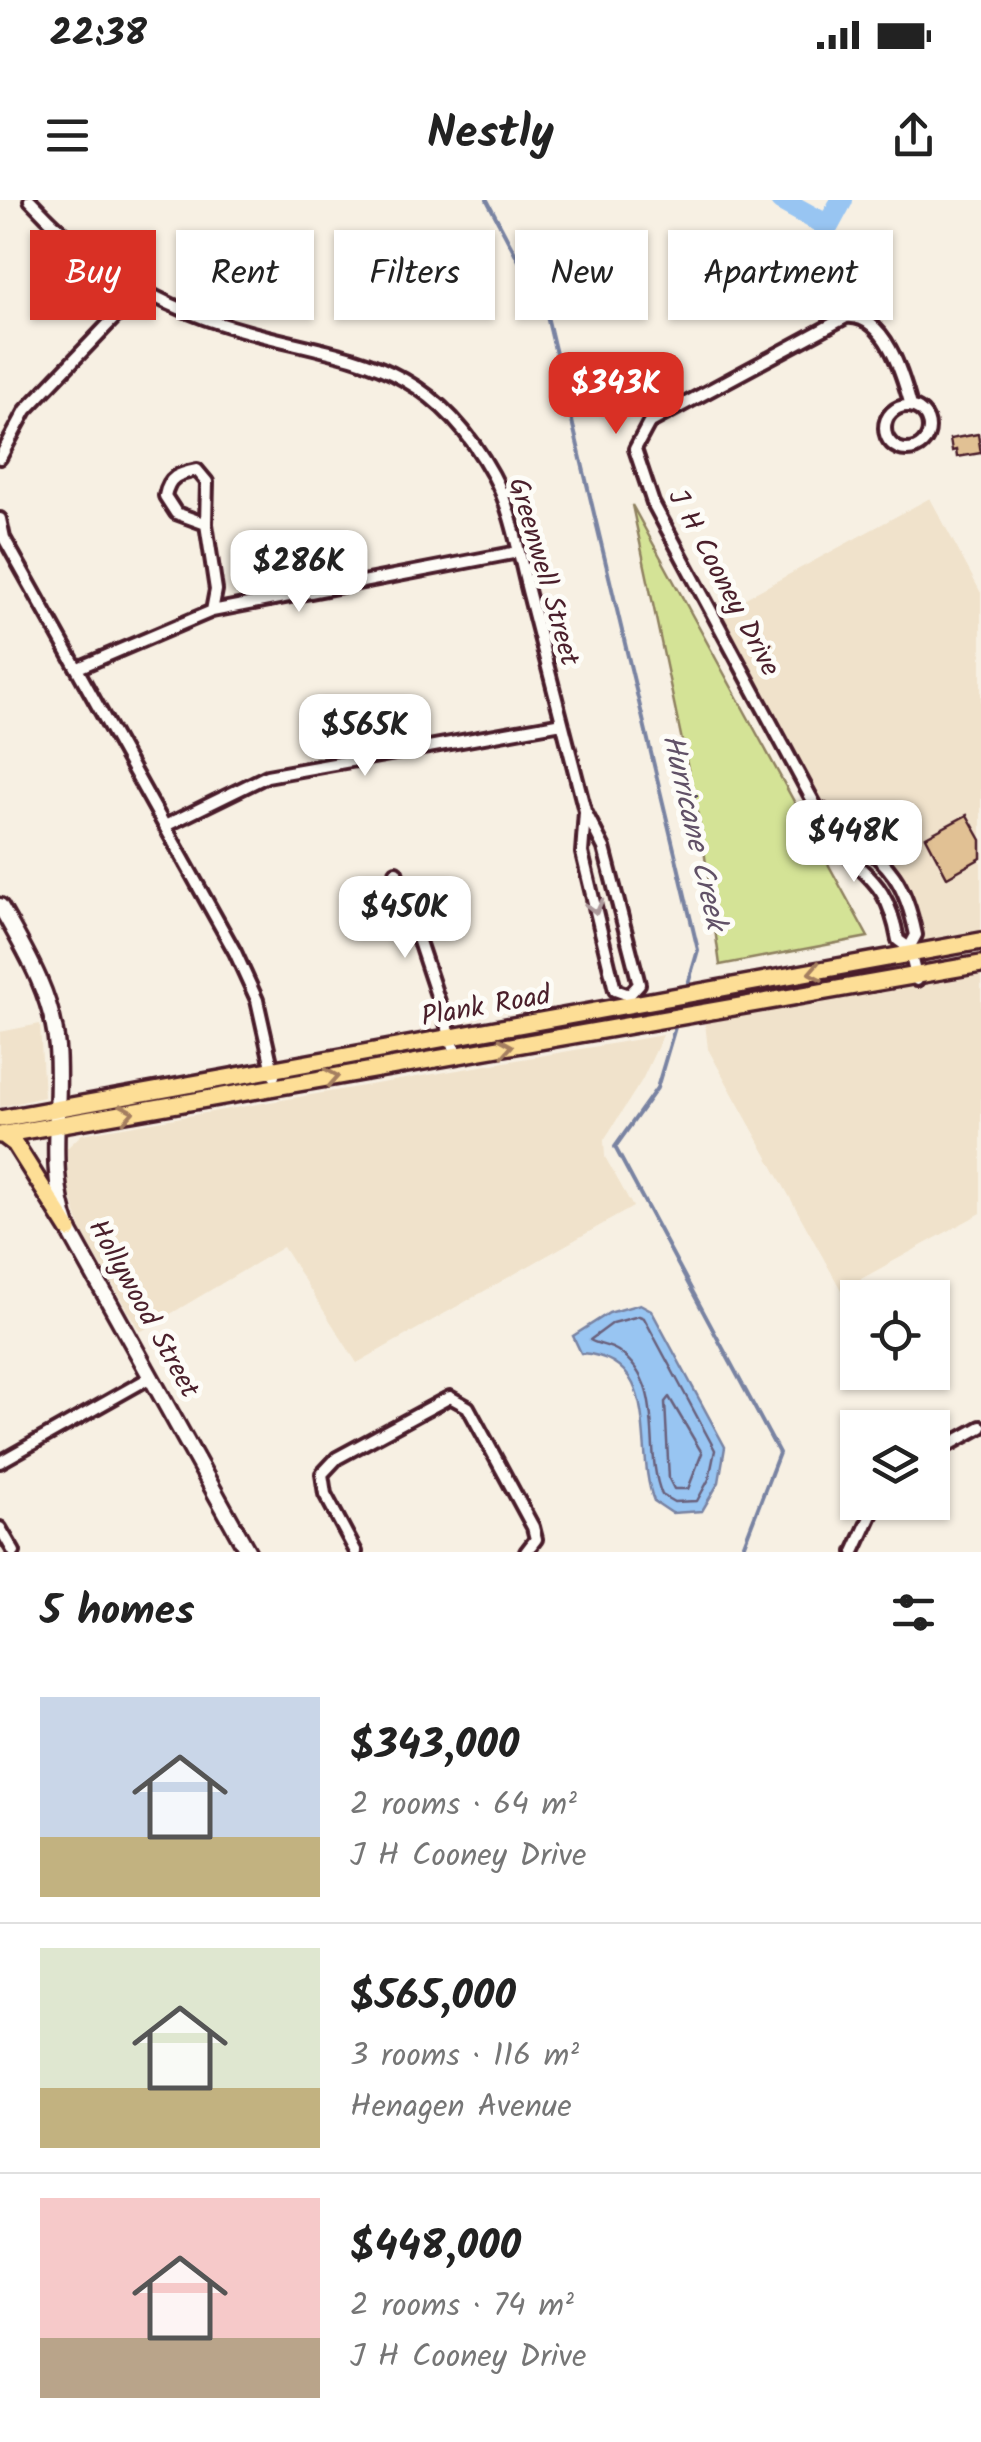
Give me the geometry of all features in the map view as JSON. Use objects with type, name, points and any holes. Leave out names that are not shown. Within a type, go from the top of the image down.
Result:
[{"type":"main road","name":"Plank Road","points":[[274,1079],[630,1001],[663,1000],[910,951],[981,941]]},
{"type":"main road","name":"Plank Road","points":[[1,1130],[274,1079],[456,1056],[916,979],[981,964]]},
{"type":"main road","points":[[1,1130],[15,1144],[69,1230]]},
{"type":"street","name":"Greenwell Street","points":[[30,200],[61,230]]},
{"type":"street","name":"Greenwell Street","points":[[156,295],[242,330],[359,357],[409,383],[448,416],[488,467],[504,501],[585,812],[604,848],[639,984],[630,1001],[635,1025]]},
{"type":"street","name":"J H Cooney Drive","points":[[910,951],[898,940],[882,890],[836,841],[653,503],[635,443],[649,423],[846,317],[862,318],[876,327],[904,381],[911,406],[928,419],[928,434],[914,449],[899,449],[888,440],[885,425],[891,412],[911,406]]},
{"type":"street","points":[[0,458],[26,410],[112,320]]},
{"type":"street","points":[[206,524],[176,513],[165,496],[168,483],[177,474],[197,470],[207,482],[206,524],[216,590],[212,611]]},
{"type":"street","points":[[0,518],[4,538],[165,826],[256,1000],[274,1079]]},
{"type":"street","points":[[78,668],[212,611],[518,552]]},
{"type":"street","points":[[165,826],[267,776],[562,722]]},
{"type":"street","name":"J H Cooney Drive","points":[[815,802],[878,854],[897,877],[910,904],[916,935],[910,951],[916,979]]},
{"type":"street","name":"Greenwell Street","points":[[585,812],[582,853],[615,990],[630,1001]]},
{"type":"street","points":[[396,872],[456,1056]]},
{"type":"street","name":"Hollywood Street","points":[[0,906],[48,1005],[57,1050],[54,1180],[69,1230],[248,1552]]},
{"type":"street","points":[[0,1462],[151,1377]]},
{"type":"street","points":[[356,1552],[324,1494],[322,1474],[337,1458],[389,1428],[441,1400],[458,1398],[534,1526],[536,1539],[526,1552]]},
{"type":"street","points":[[950,1444],[981,1427]]},
{"type":"street","points":[[854,1552],[869,1520]]},
{"type":"street","points":[[0,1528],[14,1552]]},
{"type":"shaded area","points":[[930,498],[981,593],[981,940],[919,950],[906,894],[886,862],[815,802],[714,615]]},
{"type":"shaded area","points":[[981,968],[981,1213],[859,1280],[840,1280],[840,1288],[708,1049],[705,1023]]},
{"type":"shaded area","points":[[40,1024],[44,1097],[0,1107],[0,1032]]},
{"type":"shaded area","points":[[663,1035],[642,1080],[604,1140],[605,1157],[633,1207],[357,1363],[283,1247],[140,1332],[81,1230],[68,1186],[67,1148],[82,1134]]},
{"type":"green space","points":[[632,505],[868,937],[720,965],[702,835]]},
{"type":"water","points":[[640,1304],[651,1310],[725,1447],[719,1482],[702,1511],[672,1513],[654,1501],[635,1388],[624,1371],[607,1359],[581,1353],[573,1336],[609,1313]]},
{"type":"building","points":[[978,434],[981,453],[957,457],[950,439]]},
{"type":"building","points":[[967,815],[981,840],[981,858],[947,877],[926,837]]},
{"type":"waterway","name":"Hurricane Creek","points":[[487,200],[546,312],[698,950],[686,991]]},
{"type":"waterway","points":[[781,200],[828,226],[842,200]]},
{"type":"waterway","name":"Hurricane Creek","points":[[676,1024],[657,1088],[615,1147],[779,1453],[741,1552]]}]
